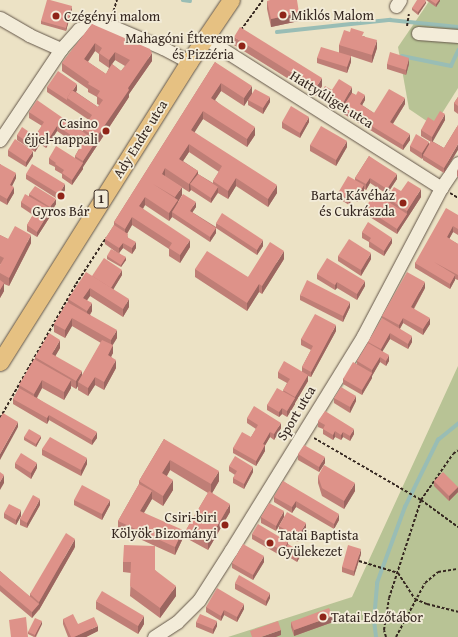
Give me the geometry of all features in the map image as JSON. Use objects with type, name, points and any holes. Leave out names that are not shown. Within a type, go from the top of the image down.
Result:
[{"type":"main road","name":"Ady Endre utca","points":[[0,362],[189,62],[231,0]]},
{"type":"street","points":[[0,18],[29,35],[61,49]]},
{"type":"street","points":[[0,140],[61,49],[79,29],[90,25],[108,26],[163,48],[189,62]]},
{"type":"street","points":[[412,32],[458,36]]},
{"type":"street","name":"Hattyúliget utca","points":[[205,38],[441,188]]},
{"type":"street","name":"Sport utca","points":[[154,637],[177,622],[199,600],[268,491],[303,430],[363,336],[441,188],[458,163]]},
{"type":"path","points":[[108,26],[117,0]]},
{"type":"path","points":[[240,32],[264,0]]},
{"type":"path","points":[[409,14],[412,32]]},
{"type":"path","points":[[0,418],[76,284],[106,238]]},
{"type":"path","points":[[303,430],[420,500],[458,527]]},
{"type":"path","points":[[386,637],[384,630],[389,598],[420,500],[453,454],[458,450]]},
{"type":"path","points":[[359,561],[398,573],[415,599],[427,604],[458,612]]},
{"type":"path","points":[[396,637],[415,599],[425,583],[438,572],[458,569]]},
{"type":"green space","points":[[430,0],[458,0],[458,88],[434,126],[409,109],[398,47]]},
{"type":"green space","points":[[458,366],[458,637],[228,637],[352,597]]},
{"type":"building","name":"Czégényi malom","points":[[47,0],[72,6],[66,28],[41,21]]},
{"type":"building","name":"Miklós Malom","points":[[297,0],[299,13],[271,19],[267,1]]},
{"type":"building","points":[[417,0],[426,1],[418,12],[412,8]]},
{"type":"building","points":[[430,0],[439,0],[436,4]]},
{"type":"building","points":[[92,24],[150,49],[152,53],[96,138],[83,129],[92,115],[67,98],[72,90],[98,107],[103,100],[97,96],[100,91],[88,84],[89,82],[62,63]],"holes":[[[95,43],[102,48],[99,53],[109,60],[115,52],[130,60],[121,71],[112,64],[106,74],[84,59]]]},
{"type":"building","points":[[240,27],[322,78],[316,88],[234,37]]},
{"type":"building","points":[[351,28],[364,32],[362,36],[377,40],[372,55],[339,45],[344,30],[350,32]]},
{"type":"building","points":[[321,47],[351,56],[347,67],[317,58]]},
{"type":"building","points":[[390,52],[409,58],[406,70],[387,64]]},
{"type":"building","points":[[215,62],[252,86],[244,98],[221,83],[211,98],[255,127],[247,139],[203,111],[191,130],[277,185],[268,199],[236,178],[228,191],[213,181],[222,166],[189,144],[179,159],[198,171],[189,184],[165,168],[162,174],[182,187],[175,197],[153,184],[178,200],[169,213],[145,197],[139,206],[190,240],[180,255],[169,248],[172,243],[132,217],[125,229],[114,222]]},
{"type":"building","points":[[58,71],[77,84],[67,100],[47,87]]},
{"type":"building","points":[[339,79],[352,87],[342,105],[328,96]]},
{"type":"building","points":[[325,86],[332,90],[327,101],[319,96]]},
{"type":"building","points":[[255,89],[270,97],[263,108],[248,100]]},
{"type":"building","points":[[389,89],[405,98],[390,122],[410,134],[403,145],[342,108],[352,93],[356,95],[358,91],[365,95],[360,104],[374,113]]},
{"type":"building","points":[[458,97],[458,106],[454,103]]},
{"type":"building","points":[[37,100],[96,141],[83,161],[75,156],[83,143],[57,126],[46,143],[40,139],[35,147],[17,135],[22,127],[35,136],[44,122],[29,112]]},
{"type":"building","points":[[291,106],[309,117],[300,133],[282,122]]},
{"type":"building","points":[[440,111],[445,114],[432,137],[421,130],[428,117],[434,121]]},
{"type":"building","points":[[458,125],[458,144],[444,168],[423,155],[431,141],[444,148]]},
{"type":"building","points":[[321,126],[347,141],[336,160],[310,145]]},
{"type":"building","points":[[416,134],[429,142],[422,153],[410,146]]},
{"type":"building","points":[[15,139],[33,151],[26,162],[8,150]]},
{"type":"building","points":[[56,146],[83,163],[72,180],[62,173],[64,170],[49,158]]},
{"type":"building","points":[[369,156],[397,174],[387,189],[370,178],[366,184],[355,178]]},
{"type":"building","points":[[0,164],[16,173],[10,185],[14,187],[7,199],[0,195]]},
{"type":"building","points":[[32,164],[65,184],[59,194],[26,174]]},
{"type":"building","points":[[198,174],[218,187],[211,198],[190,184]]},
{"type":"building","points":[[348,176],[364,185],[357,197],[352,194],[349,199],[338,193]]},
{"type":"building","points":[[408,181],[421,189],[407,211],[387,198],[394,187],[401,191]]},
{"type":"building","points":[[35,186],[56,199],[50,207],[29,194]]},
{"type":"building","points":[[375,193],[407,214],[397,229],[365,208]]},
{"type":"building","points":[[25,194],[51,209],[37,232],[27,225],[35,211],[21,202]]},
{"type":"building","points":[[183,194],[196,202],[190,211],[216,228],[210,237],[172,212]]},
{"type":"building","points":[[446,208],[458,215],[458,229],[453,226],[447,237],[458,244],[458,275],[434,262],[455,275],[450,284],[415,263]]},
{"type":"building","points":[[222,213],[263,240],[257,250],[216,223]]},
{"type":"building","points":[[368,222],[392,238],[384,251],[369,241],[371,238],[362,232]]},
{"type":"building","points":[[114,225],[128,234],[127,237],[136,242],[132,248],[123,243],[119,248],[105,239]]},
{"type":"building","points":[[15,226],[31,235],[9,278],[0,273],[0,265],[4,258],[0,256],[0,235],[8,239]]},
{"type":"building","points":[[349,239],[371,253],[361,270],[338,256]]},
{"type":"building","points":[[270,242],[284,251],[262,286],[259,284],[247,303],[195,269],[207,251],[248,277]]},
{"type":"building","points":[[111,249],[126,257],[121,265],[107,256]]},
{"type":"building","points":[[104,258],[122,270],[111,288],[92,276]]},
{"type":"building","points":[[327,258],[365,281],[357,294],[337,282],[335,285],[317,274]]},
{"type":"building","points":[[86,272],[129,299],[123,309],[90,288],[83,298],[92,303],[87,311],[68,299]]},
{"type":"building","points":[[407,272],[425,282],[411,307],[430,318],[423,329],[403,318],[399,325],[382,316]]},
{"type":"building","points":[[0,280],[4,283],[0,290]]},
{"type":"building","points":[[307,280],[350,302],[343,316],[300,295]]},
{"type":"building","points":[[67,302],[117,330],[111,340],[72,318],[65,330],[54,324]]},
{"type":"building","points":[[315,314],[336,325],[311,372],[302,367],[313,346],[301,339]]},
{"type":"building","points":[[382,318],[412,336],[408,344],[390,333],[381,349],[368,342]]},
{"type":"building","points":[[49,333],[60,340],[52,354],[82,371],[76,381],[35,357]]},
{"type":"building","points":[[102,340],[113,345],[108,355],[116,360],[104,382],[95,377],[88,388],[78,382]]},
{"type":"building","points":[[368,343],[389,355],[386,361],[380,357],[372,370],[357,361]]},
{"type":"building","points":[[34,359],[71,380],[64,392],[42,380],[34,394],[19,385]]},
{"type":"building","points":[[284,361],[308,375],[295,397],[283,390],[290,379],[278,372]]},
{"type":"building","points":[[353,362],[372,373],[362,390],[343,379]]},
{"type":"building","points":[[341,387],[356,396],[350,407],[334,398]]},
{"type":"building","points":[[19,388],[97,432],[92,440],[49,415],[47,418],[13,399]]},
{"type":"building","points":[[277,388],[295,398],[287,411],[282,408],[279,412],[267,405]]},
{"type":"building","points":[[254,406],[281,423],[274,434],[270,432],[256,461],[233,448],[242,432],[251,437],[258,425],[247,418]]},
{"type":"building","points":[[325,411],[354,429],[350,436],[343,432],[341,435],[335,431],[333,435],[323,429],[325,425],[318,421]]},
{"type":"building","points":[[3,413],[18,422],[0,454],[0,418]]},
{"type":"building","points":[[29,429],[41,436],[36,444],[24,437]]},
{"type":"building","points":[[50,437],[87,458],[81,470],[42,449]]},
{"type":"building","points":[[164,439],[219,471],[211,484],[170,460],[162,473],[173,480],[163,496],[139,481]]},
{"type":"building","points":[[304,445],[325,457],[319,467],[298,454]]},
{"type":"building","points":[[21,453],[37,463],[31,473],[15,463]]},
{"type":"building","points":[[235,456],[253,467],[244,484],[233,478],[237,471],[229,466]]},
{"type":"building","points":[[324,465],[355,483],[344,501],[322,488],[318,476]]},
{"type":"building","points":[[0,472],[4,475],[0,482]]},
{"type":"building","points":[[443,472],[458,487],[449,496],[434,481]]},
{"type":"building","points":[[283,481],[339,514],[334,524],[296,501],[292,507],[274,497]]},
{"type":"building","points":[[139,484],[152,491],[140,511],[183,530],[175,547],[118,521]]},
{"type":"building","points":[[82,485],[110,500],[102,514],[74,500]]},
{"type":"building","points":[[209,491],[230,504],[208,542],[186,530]]},
{"type":"building","points":[[33,495],[40,499],[27,523],[20,519]]},
{"type":"building","points":[[269,503],[284,511],[276,526],[261,517]]},
{"type":"building","points":[[9,504],[21,510],[16,520],[4,513]]},
{"type":"building","points":[[287,512],[306,523],[298,537],[279,526]]},
{"type":"building","points":[[258,524],[288,542],[283,551],[252,534]]},
{"type":"building","points":[[66,533],[75,539],[39,602],[30,594]]},
{"type":"building","points":[[243,544],[264,556],[253,575],[232,563]]},
{"type":"building","points":[[288,544],[301,552],[297,559],[284,552]]},
{"type":"building","points":[[124,545],[155,546],[155,570],[176,586],[160,608],[130,586],[131,562],[123,562]]},
{"type":"building","points":[[348,545],[361,549],[354,571],[342,567]]},
{"type":"building","points":[[0,571],[39,604],[32,612],[0,585]]},
{"type":"building","points":[[239,575],[270,593],[266,601],[235,583]]},
{"type":"building","points":[[217,588],[244,604],[237,617],[224,610],[221,616],[206,607]]},
{"type":"building","points":[[102,591],[144,616],[138,626],[96,601]]},
{"type":"building","points":[[329,608],[333,616],[294,630],[291,622]]},
{"type":"building","points":[[73,614],[78,624],[94,617],[98,626],[71,637],[63,619]]},
{"type":"building","points":[[200,614],[217,621],[213,629],[196,622]]},
{"type":"building","points":[[26,617],[28,637],[11,637],[9,620]]},
{"type":"building","points":[[35,618],[42,621],[35,635],[28,632]]},
{"type":"building","points":[[278,621],[281,630],[261,637],[252,637],[250,631]]},
{"type":"waterway","points":[[183,0],[190,1]]},
{"type":"waterway","points":[[277,32],[390,20],[458,27]]},
{"type":"waterway","points":[[402,56],[451,66],[458,51]]},
{"type":"waterway","points":[[376,637],[374,620],[377,583],[405,507],[438,440],[458,424]]},
{"type":"place","name":"Miklós Malom","points":[[283,15]]},
{"type":"place","name":"Czégényi malom","points":[[56,16]]},
{"type":"place","name":"Mahagóni Étterem és Pizzéria","points":[[242,46]]},
{"type":"place","name":"Casino éjjel-nappali","points":[[106,131]]},
{"type":"place","name":"Gyros Bár","points":[[61,196]]},
{"type":"place","name":"Barta Kávéház és Cukrászda","points":[[403,203]]},
{"type":"place","name":"Csiri-biri Kölyök Bizományi","points":[[225,525]]},
{"type":"place","name":"Tatai Baptista Gyülekezet","points":[[270,543]]},
{"type":"place","name":"Tatai Edzőtábor","points":[[323,617]]}]
